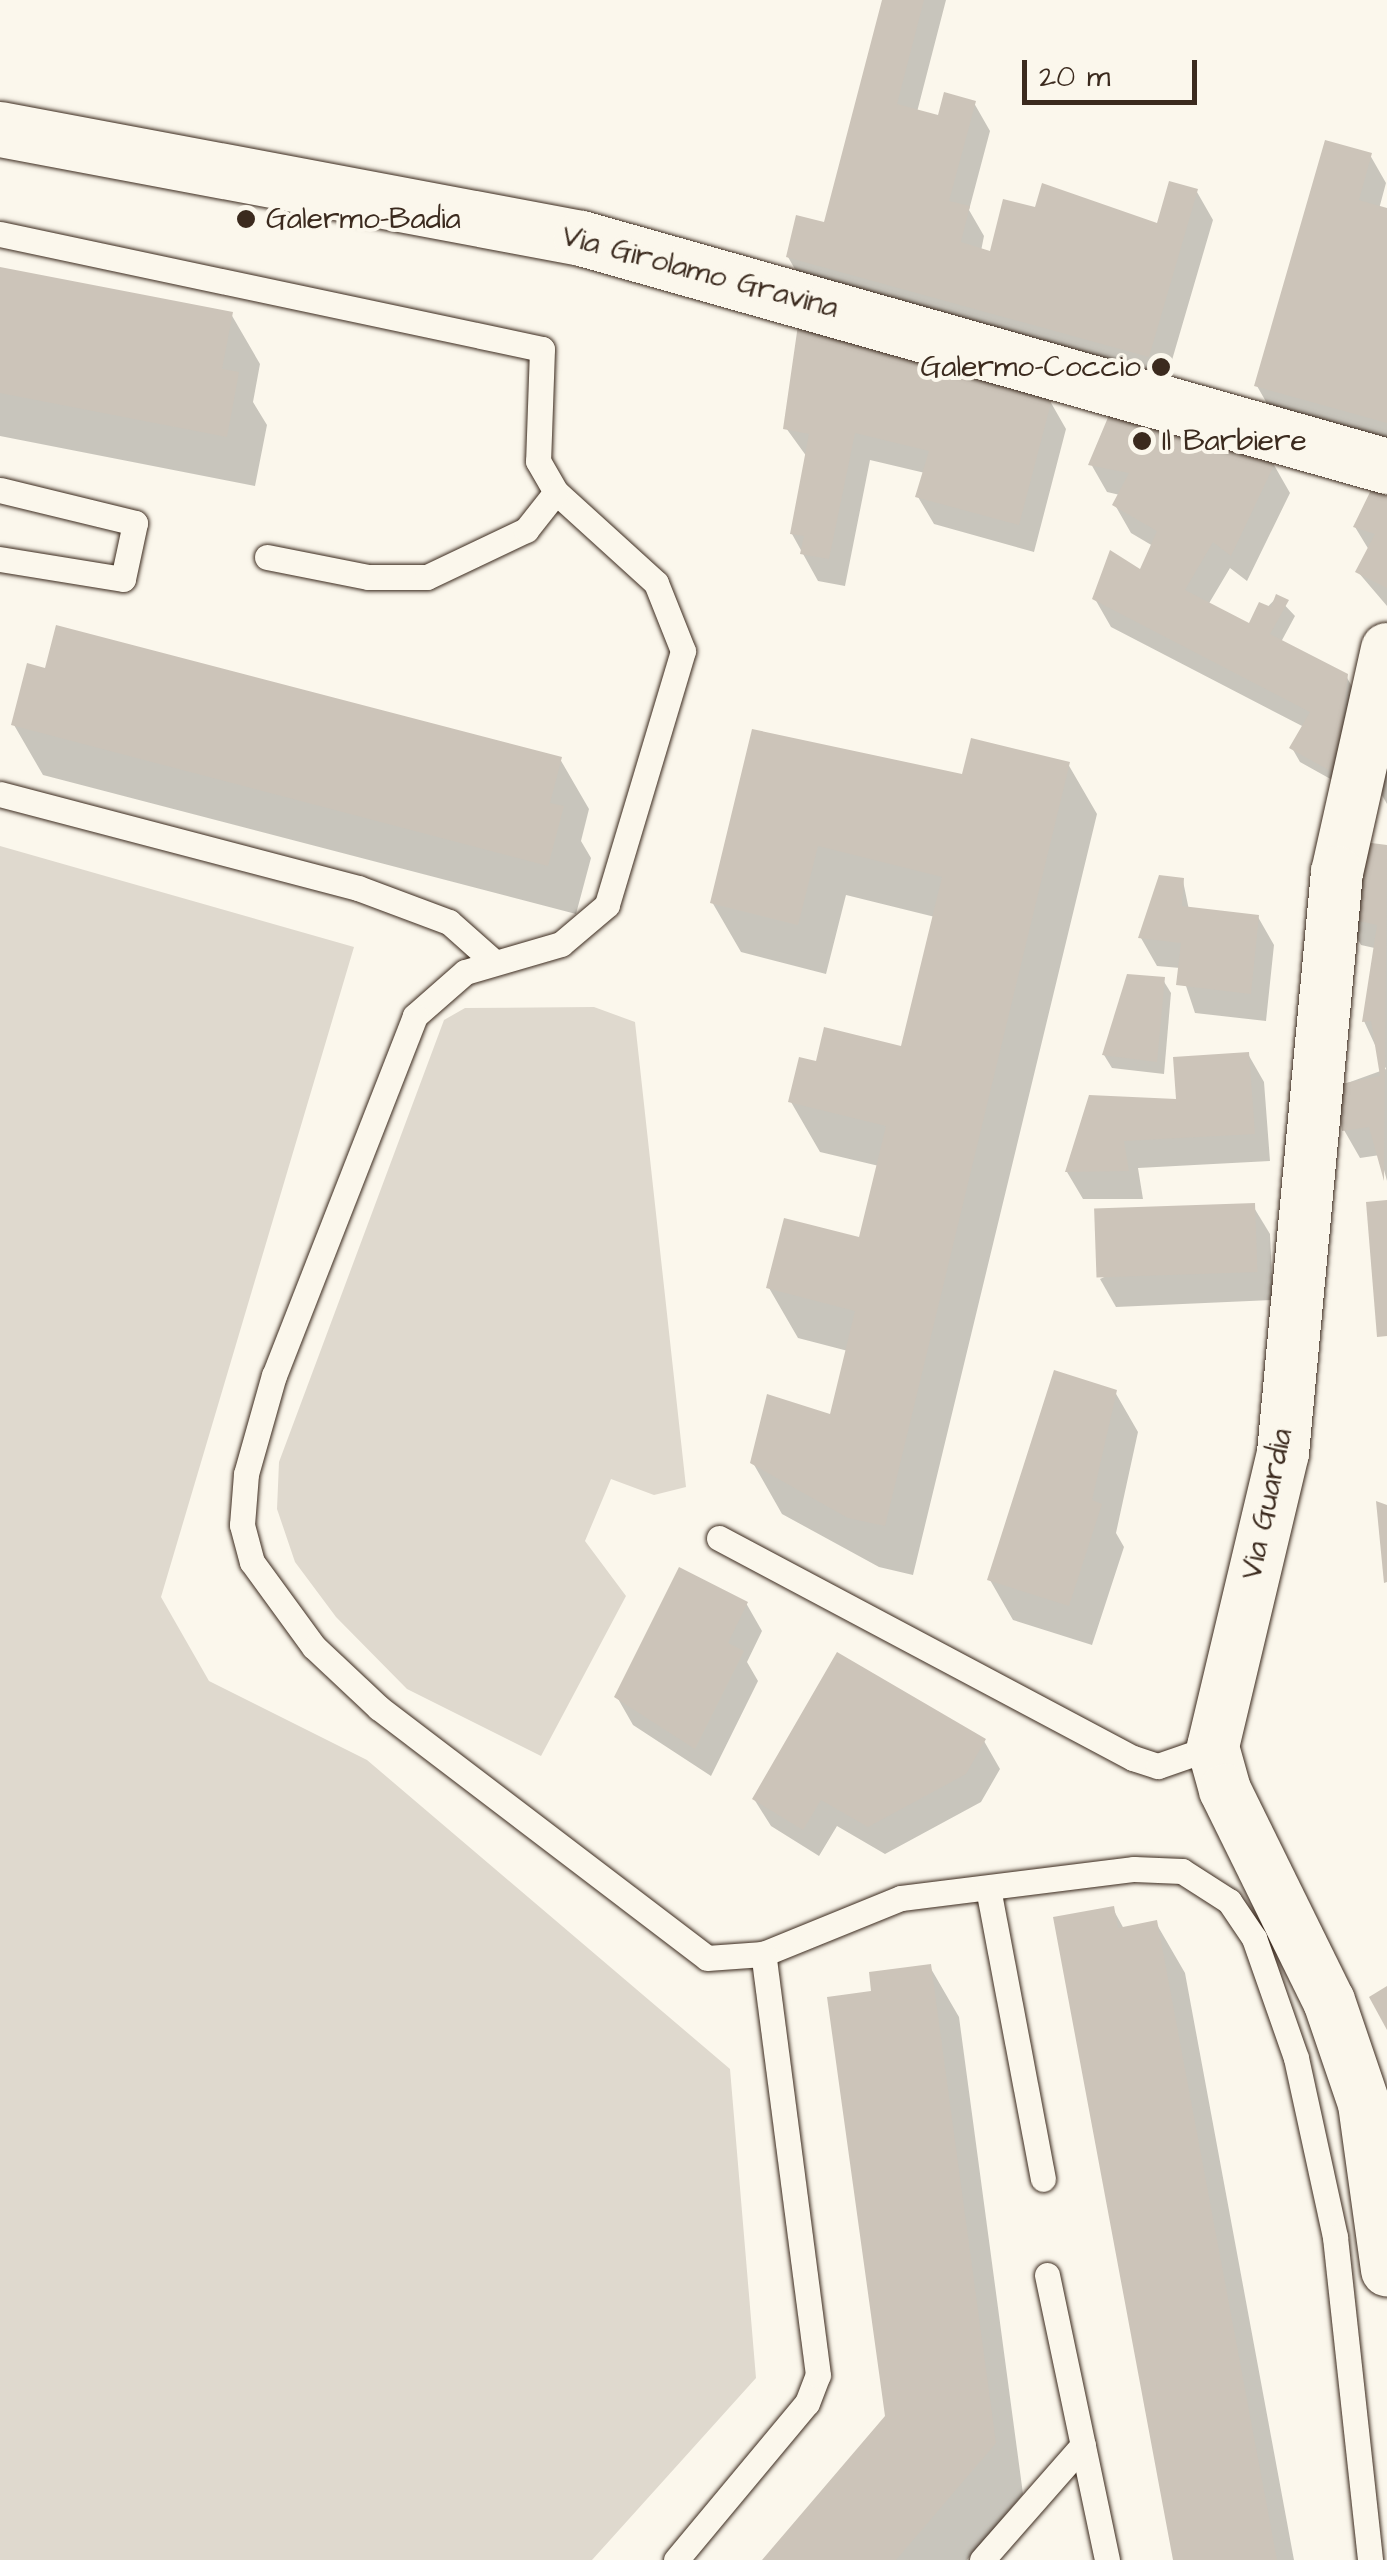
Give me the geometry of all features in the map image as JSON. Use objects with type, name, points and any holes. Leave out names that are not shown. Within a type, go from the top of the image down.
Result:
[{"type":"main road","name":"Via Girolamo Gravina","points":[[0,129],[582,238],[1387,466]]},
{"type":"street","name":"Via Guardia","points":[[1387,648],[1336,872],[1283,1454],[1213,1746],[1225,1790],[1329,2001],[1364,2104],[1387,2270]]},
{"type":"lane","points":[[0,234],[542,350],[538,462],[556,492],[656,583],[676,618],[678,688],[607,906],[561,944],[494,962],[440,989],[408,1034],[274,1375],[246,1474],[242,1525],[252,1562],[314,1647],[379,1708],[706,1958],[763,1954],[901,1898],[1182,1870],[1243,1918],[1296,2058],[1335,2237],[1370,2560]]},
{"type":"lane","points":[[0,490],[135,523],[124,579],[0,559]]},
{"type":"lane","points":[[266,557],[368,578],[427,576],[526,530],[556,492]]},
{"type":"lane","points":[[0,794],[358,888],[449,922],[494,962]]},
{"type":"lane","points":[[719,1538],[1133,1758],[1158,1766],[1213,1746]]},
{"type":"lane","points":[[988,1888],[1043,2179]]},
{"type":"lane","points":[[676,2560],[807,2403],[818,2375],[763,1954]]},
{"type":"lane","points":[[1047,2275],[1107,2560]]},
{"type":"lane","points":[[982,2560],[1083,2445]]},
{"type":"shaded area","points":[[0,846],[354,947],[161,1597],[209,1681],[367,1760],[730,2069],[756,2378],[592,2560],[0,2560]]},
{"type":"shaded area","points":[[594,1007],[635,1022],[686,1487],[654,1495],[611,1479],[585,1541],[626,1596],[541,1756],[407,1689],[336,1617],[295,1562],[277,1509],[279,1462],[444,1020],[465,1008]]},
{"type":"building","points":[[882,0],[924,0],[897,104],[938,115],[944,92],[976,101],[949,201],[970,206],[961,242],[990,251],[1003,199],[1035,207],[1042,183],[1157,223],[1169,181],[1198,189],[1149,357],[786,257],[796,215],[824,222]]},
{"type":"building","points":[[1325,140],[1372,153],[1359,200],[1387,208],[1387,423],[1254,386]]},
{"type":"building","points":[[0,267],[233,312],[222,369],[239,372],[227,437],[0,393]]},
{"type":"building","points":[[798,325],[1052,399],[1019,525],[915,497],[929,451],[855,433],[829,559],[800,554],[804,536],[790,534],[809,434],[783,429]]},
{"type":"building","points":[[1109,415],[1275,463],[1231,556],[1213,542],[1185,590],[1249,623],[1259,602],[1271,607],[1276,594],[1289,600],[1270,634],[1348,674],[1336,774],[1289,748],[1310,712],[1092,599],[1110,550],[1140,569],[1157,531],[1112,505],[1129,473],[1088,465]]},
{"type":"building","points":[[1371,490],[1387,495],[1387,588],[1355,572],[1375,534],[1353,527]]},
{"type":"building","points":[[56,625],[562,757],[550,803],[564,806],[548,866],[11,725],[27,663],[45,668]]},
{"type":"building","points":[[752,729],[962,774],[971,738],[1070,762],[885,1526],[848,1518],[750,1463],[767,1394],[830,1414],[855,1311],[766,1288],[784,1218],[859,1237],[886,1126],[788,1102],[799,1057],[816,1061],[824,1027],[901,1046],[942,877],[818,846],[798,925],[710,903]]},
{"type":"building","points":[[1356,841],[1387,845],[1384,1181],[1369,1127],[1342,1131],[1336,1085],[1380,1076],[1371,1021],[1362,1022],[1377,925],[1342,917]]},
{"type":"building","points":[[1159,875],[1184,878],[1182,906],[1259,915],[1251,994],[1176,985],[1181,943],[1138,938]]},
{"type":"building","points":[[1127,974],[1165,977],[1157,1062],[1102,1055]]},
{"type":"building","points":[[1249,1052],[1255,1134],[1124,1141],[1129,1171],[1065,1172],[1089,1095],[1176,1099],[1173,1057]]},
{"type":"building","points":[[1387,1200],[1387,1336],[1377,1337],[1366,1202]]},
{"type":"building","points":[[1255,1203],[1257,1272],[1097,1278],[1094,1209]]},
{"type":"building","points":[[1054,1370],[1117,1390],[1092,1500],[1102,1504],[1069,1606],[987,1580]]},
{"type":"building","points":[[1376,1501],[1387,1505],[1384,1583]]},
{"type":"building","points":[[679,1567],[748,1602],[728,1643],[744,1651],[695,1749],[614,1697]]},
{"type":"building","points":[[837,1652],[986,1739],[966,1774],[868,1827],[821,1800],[803,1830],[752,1799]]},
{"type":"building","points":[[1114,1906],[1118,1928],[1157,1920],[1277,2560],[1173,2560],[1053,1917]]},
{"type":"building","points":[[931,1964],[996,2443],[896,2560],[762,2560],[885,2416],[827,1997],[871,1991],[869,1972]]},
{"type":"building","points":[[1387,1986],[1387,2030],[1369,1997]]},
{"type":"place","name":"Galermo-Badia","points":[[246,219]]},
{"type":"place","name":"Galermo-Coccio","points":[[1161,367]]},
{"type":"place","name":"Il Barbiere","points":[[1142,441]]}]
